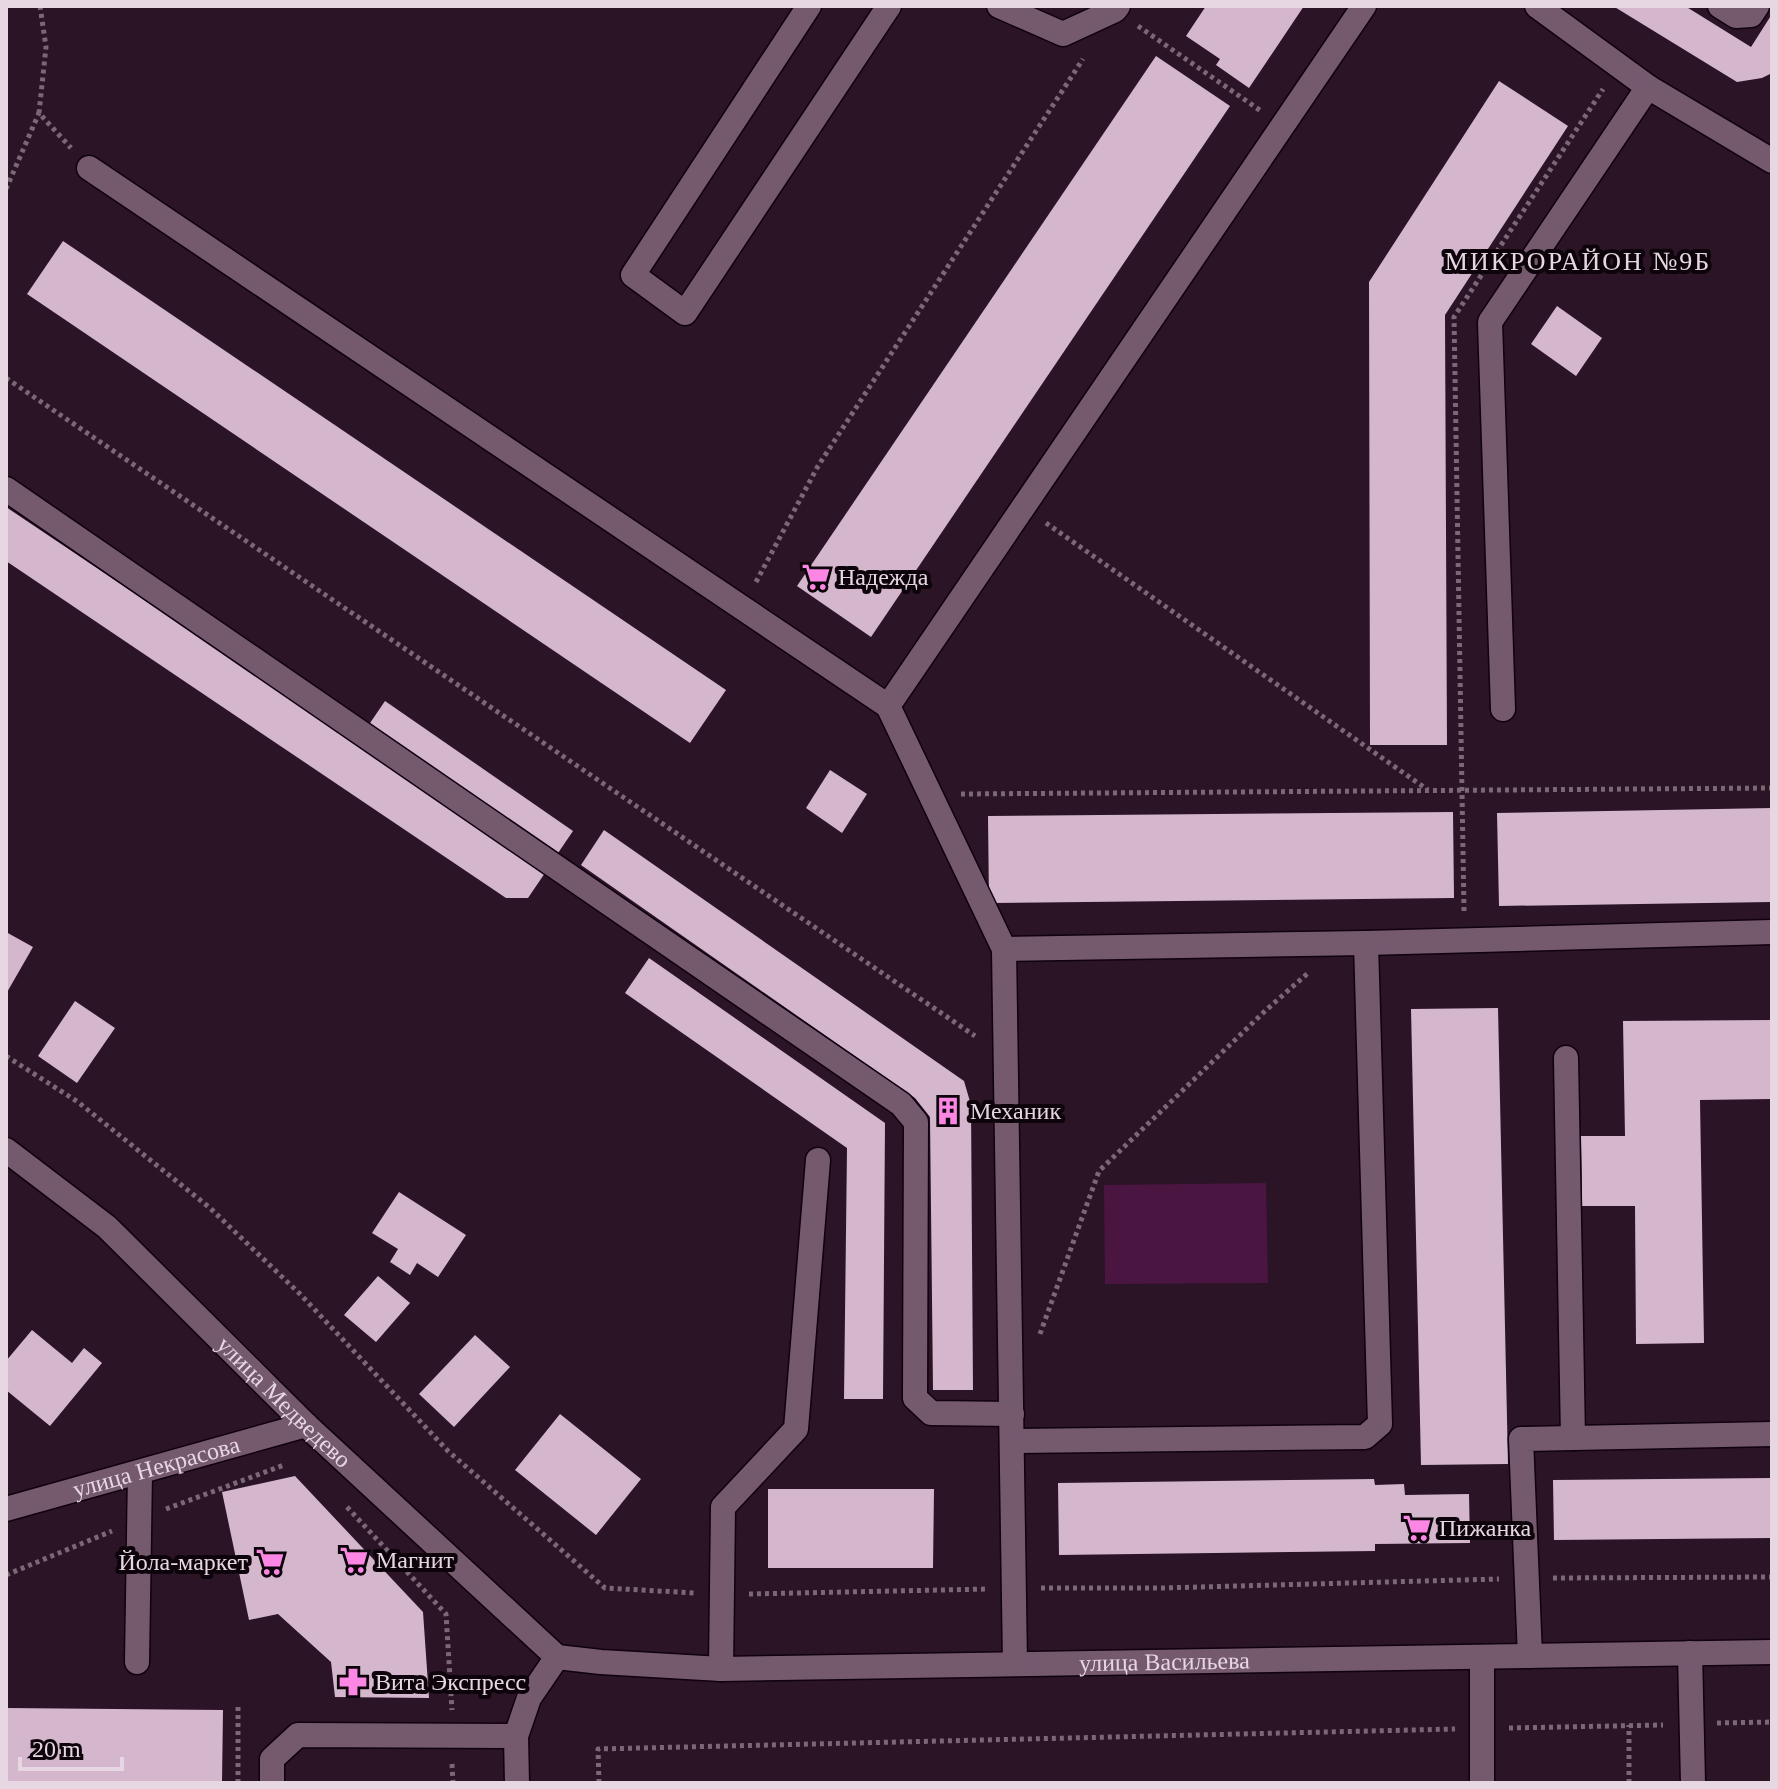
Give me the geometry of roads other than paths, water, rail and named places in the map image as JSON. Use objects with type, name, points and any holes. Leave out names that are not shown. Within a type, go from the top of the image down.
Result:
[{"type":"street","points":[[809,6],[633,275],[685,313],[889,6]]},
{"type":"street","points":[[999,6],[1063,34],[1116,8]]},
{"type":"street","points":[[888,706],[1364,6]]},
{"type":"street","points":[[1537,6],[1648,87],[1772,161]]},
{"type":"street","points":[[1720,6],[1736,16],[1751,15],[1757,6]]},
{"type":"street","points":[[1503,709],[1490,322],[1648,87]]},
{"type":"street","points":[[89,168],[888,706],[1004,949],[1015,1664]]},
{"type":"street","points":[[6,489],[901,1104],[916,1122],[915,1398],[931,1413],[1012,1414]]},
{"type":"street","points":[[1004,949],[1772,932]]},
{"type":"street","points":[[1012,1441],[1365,1437],[1380,1424],[1354,943]]},
{"type":"street","points":[[1566,1058],[1573,1438]]},
{"type":"street","name":"улица Медведево","points":[[6,1150],[107,1227],[306,1425],[557,1657]]},
{"type":"street","points":[[721,1669],[723,1507],[796,1429],[818,1160]]},
{"type":"street","name":"улица Некрасова","points":[[6,1509],[306,1425]]},
{"type":"street","points":[[1530,1656],[1521,1439],[1772,1434]]},
{"type":"street","points":[[137,1662],[140,1472]]},
{"type":"street","name":"улица Васильева","points":[[557,1657],[721,1669],[1772,1652]]},
{"type":"street","points":[[1690,1653],[1693,1783]]},
{"type":"street","points":[[517,1783],[516,1736],[529,1698],[557,1657]]},
{"type":"street","points":[[1482,1657],[1482,1783]]},
{"type":"street","points":[[272,1783],[272,1759],[298,1735],[516,1736]]},
{"type":"place","name":"Надежда","points":[[816,577]]},
{"type":"place","name":"Механик","points":[[948,1111]]},
{"type":"place","name":"Пижанка","points":[[1417,1528]]},
{"type":"place","name":"Магнит","points":[[354,1560]]},
{"type":"place","name":"Йола-маркет","points":[[270,1562]]},
{"type":"place","name":"Вита Экспресс","points":[[353,1682]]},
{"type":"district","name":"МИКРОРАЙОН №9Б","points":[[1578,261]]}]
